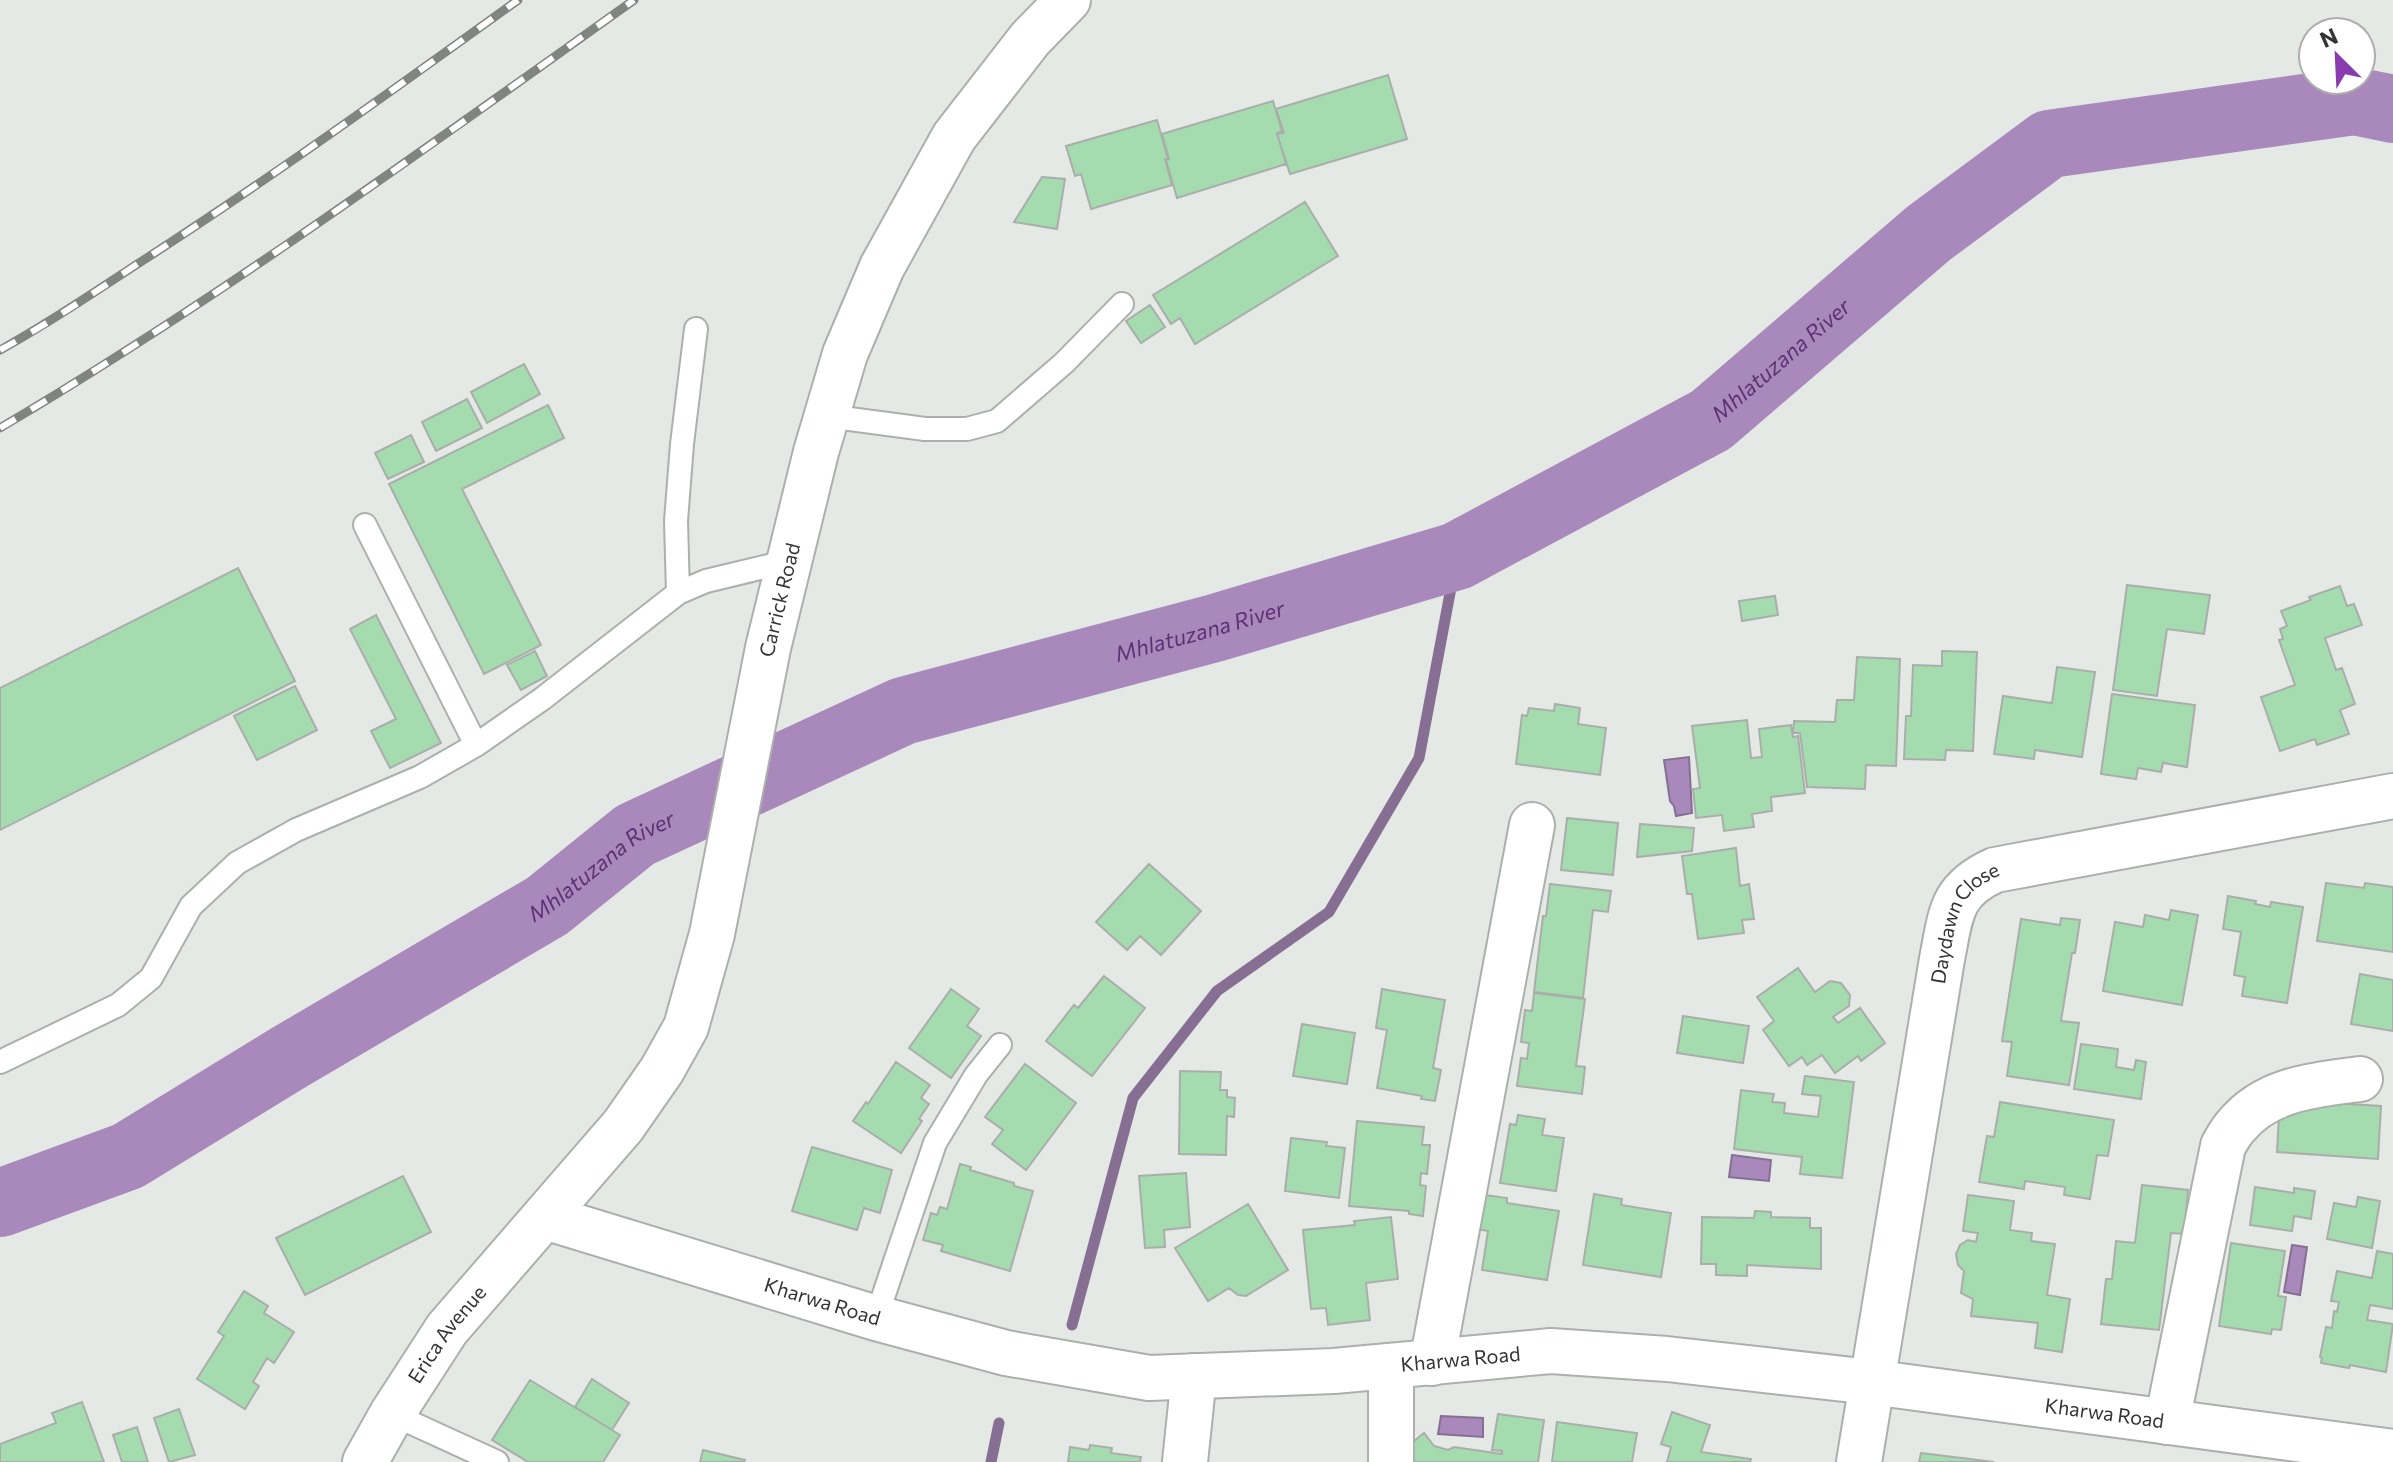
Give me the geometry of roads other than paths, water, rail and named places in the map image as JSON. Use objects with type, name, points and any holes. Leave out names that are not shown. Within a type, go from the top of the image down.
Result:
[{"type":"street","name":"Carrick Road","points":[[545,1217],[623,1126],[662,1070],[686,1027],[712,934],[768,648],[789,561],[845,354],[882,267],[954,137],[1030,39],[1068,0]]},
{"type":"street","name":"Daydawn Close","points":[[1859,1462],[1949,920],[1961,893],[1974,879],[1995,870],[2393,796]]},
{"type":"street","points":[[1391,1462],[1532,825]]},
{"type":"street","points":[[2167,1422],[2223,1146],[2237,1124],[2263,1102],[2306,1087],[2360,1079]]},
{"type":"street","name":"Kharwa Road","points":[[545,1217],[876,1318],[1006,1353],[1149,1378],[1334,1371],[1551,1351],[1667,1359],[1871,1382],[2393,1452]]},
{"type":"street","name":"Erica Avenue","points":[[365,1462],[447,1329],[545,1217]]},
{"type":"street","points":[[1185,1462],[1194,1376]]},
{"type":"lane","points":[[827,416],[925,429],[967,429],[997,421],[1064,363],[1122,304]]},
{"type":"lane","points":[[678,593],[676,521],[696,329]]},
{"type":"lane","points":[[365,525],[476,745]]},
{"type":"lane","points":[[0,1062],[118,1005],[151,978],[191,906],[237,863],[296,830],[420,777],[476,745],[542,699],[678,593],[706,581],[789,561]]},
{"type":"lane","points":[[876,1318],[935,1143],[976,1075],[1000,1045]]},
{"type":"lane","points":[[392,1414],[497,1462]]},
{"type":"waterway","name":"Mhlatuzana River","points":[[0,1203],[128,1156],[547,906],[635,835],[903,711],[1215,628],[1457,556],[1711,420],[1929,233],[2049,144],[2354,101],[2393,109]]},
{"type":"waterway","points":[[1072,1325],[1133,1098],[1217,991],[1329,912],[1419,758],[1457,556]]},
{"type":"waterway","points":[[991,1462],[999,1423]]},
{"type":"railway","points":[[0,350],[36,330],[235,200],[518,0]]},
{"type":"railway","points":[[0,428],[242,274],[634,0]]}]
